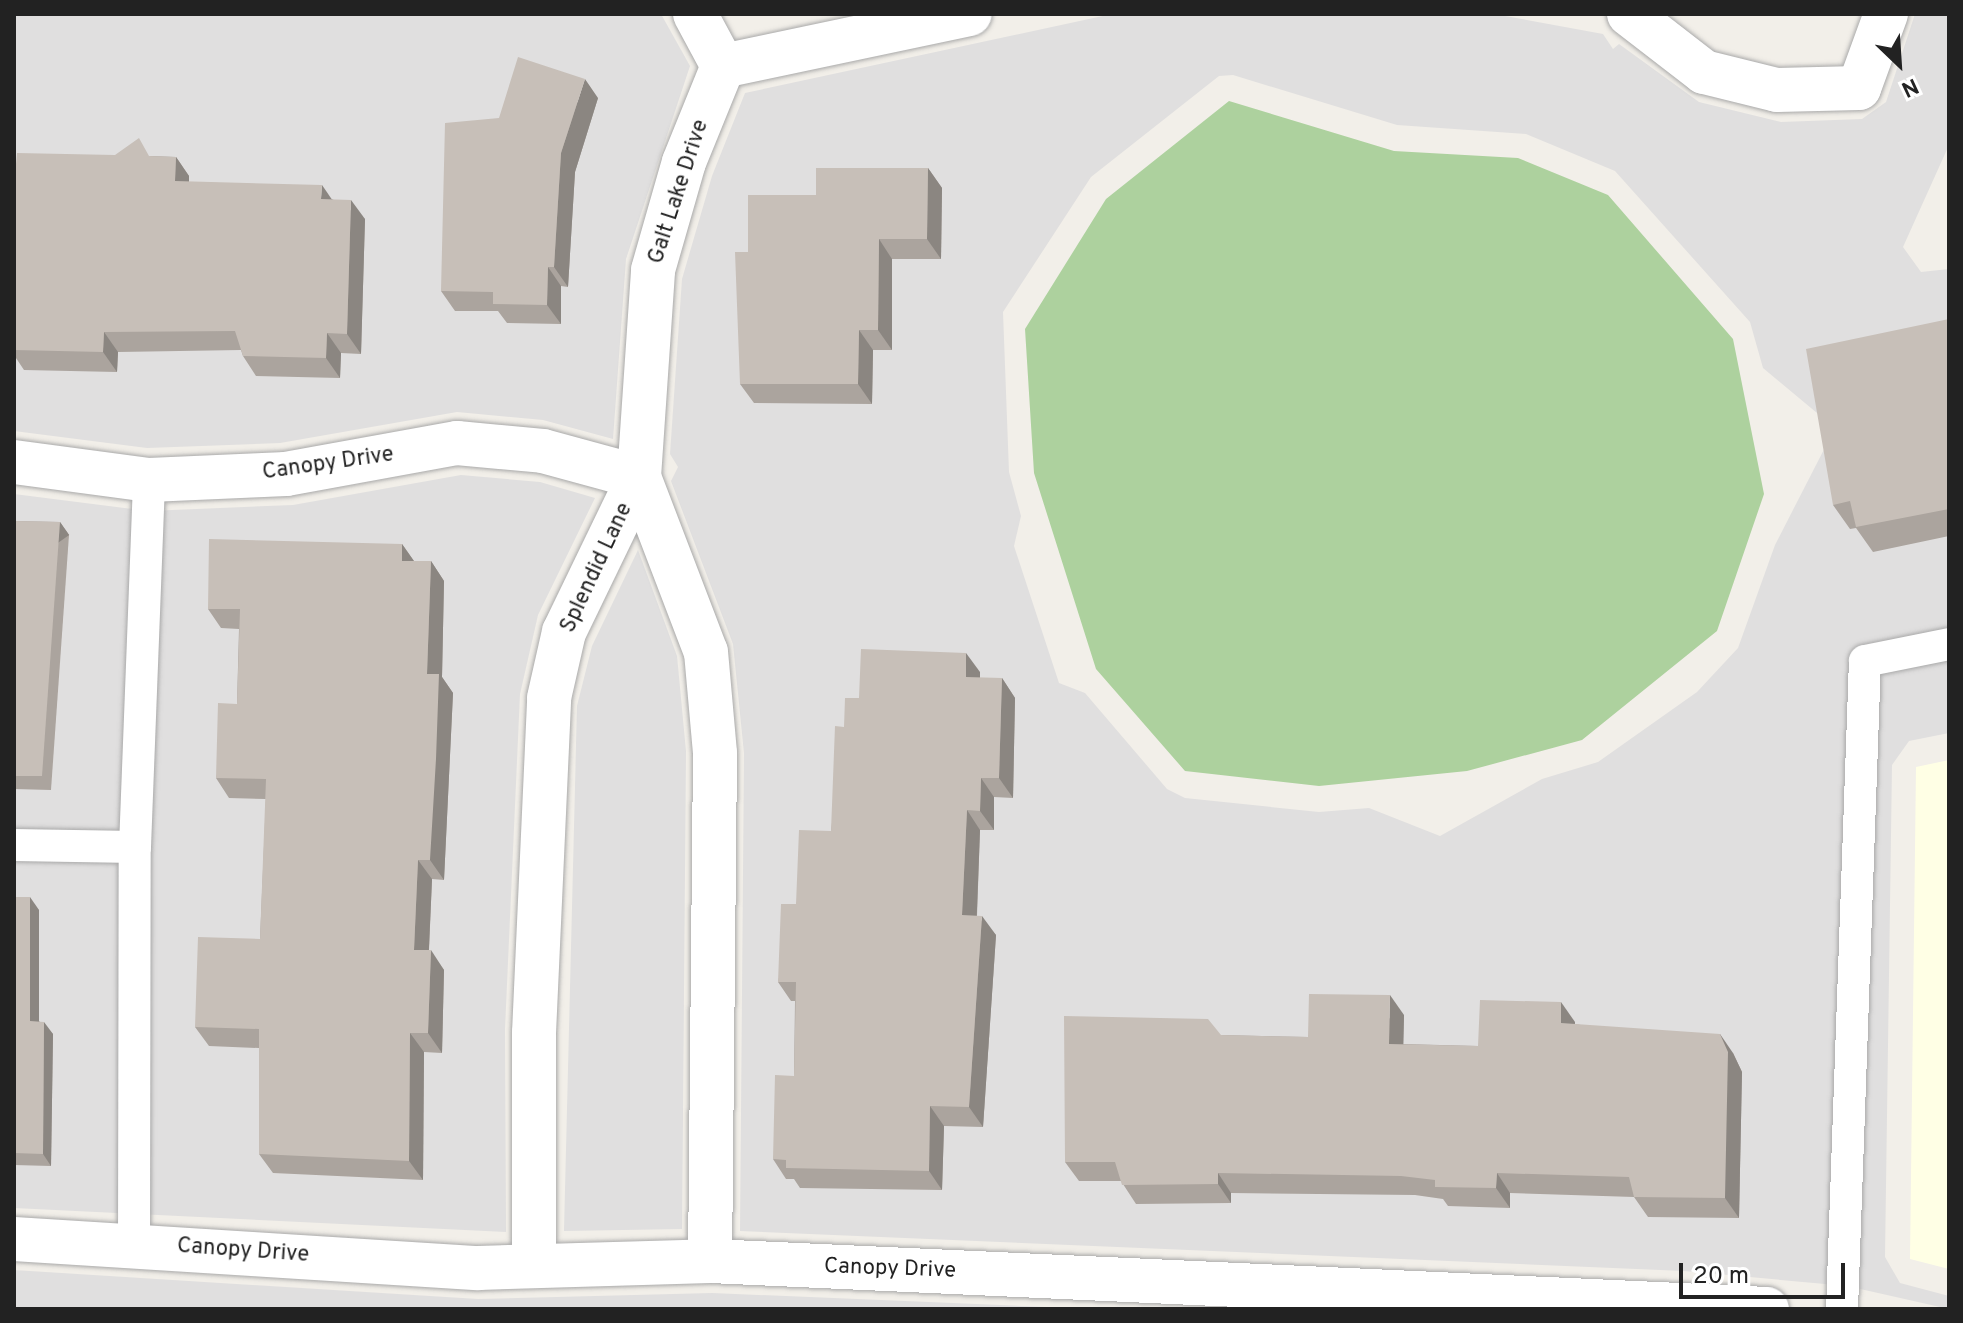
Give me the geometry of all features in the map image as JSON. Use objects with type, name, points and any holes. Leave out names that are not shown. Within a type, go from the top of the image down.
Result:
[{"type":"street","points":[[695,14],[723,66],[970,14]]},
{"type":"street","points":[[1629,14],[1704,72],[1777,90],[1859,88],[1886,14]]},
{"type":"street","name":"Galt Lake Drive","points":[[639,477],[653,270],[684,162],[723,66]]},
{"type":"street","name":"Canopy Drive","points":[[14,462],[149,480],[286,474],[457,443],[543,451],[639,477]]},
{"type":"street","name":"Splendid Lane","points":[[639,477],[706,652],[715,753],[710,1261]]},
{"type":"street","name":"Splendid Lane","points":[[534,1263],[534,1033],[549,698],[564,632],[639,477]]},
{"type":"street","name":"Canopy Drive","points":[[14,1239],[134,1243],[478,1268],[534,1263],[710,1261],[1767,1309]]},
{"type":"lane","points":[[134,1243],[135,847],[149,480]]},
{"type":"lane","points":[[1842,1309],[1865,661],[1949,644]]},
{"type":"lane","points":[[14,845],[135,847]]},
{"type":"shaded area","points":[[14,14],[661,14],[690,66],[626,259],[613,439],[543,420],[457,412],[280,443],[147,448],[14,431]]},
{"type":"shaded area","points":[[1112,14],[1494,14],[1603,34],[1613,49],[1619,44],[1699,102],[1781,122],[1862,119],[1886,102],[1915,14],[1949,14],[1949,145],[1903,247],[1921,272],[1949,269],[1949,733],[1909,741],[1892,765],[1885,1257],[1900,1283],[1949,1296],[1949,1309],[1847,1286],[1684,1271],[740,1231],[744,753],[733,644],[671,481],[678,467],[670,454],[682,279],[712,176],[745,93]],"holes":[[[1233,75],[1397,125],[1526,134],[1615,171],[1750,322],[1763,368],[1835,428],[1775,545],[1738,648],[1697,692],[1598,762],[1542,779],[1440,836],[1369,808],[1319,812],[1185,798],[1167,789],[1085,693],[1059,683],[1014,546],[1021,516],[1009,472],[1003,312],[1091,177],[1219,76]]]},
{"type":"shaded area","points":[[461,475],[540,482],[595,498],[538,615],[520,694],[505,1029],[506,1232],[14,1208],[14,494],[148,511],[293,505]]},
{"type":"shaded area","points":[[638,550],[677,656],[686,752],[682,1229],[564,1231],[577,706],[592,646]]},
{"type":"shaded area","points":[[1949,760],[1949,1269],[1910,1259],[1916,767]]},
{"type":"shaded area","points":[[14,1270],[478,1299],[712,1293],[1095,1309],[14,1309]]},
{"type":"green space","points":[[1229,101],[1394,151],[1518,158],[1608,195],[1733,339],[1764,494],[1717,631],[1582,740],[1467,771],[1319,786],[1185,771],[1096,669],[1034,473],[1025,329],[1106,199]]},
{"type":"building","points":[[518,57],[585,79],[561,153],[554,267],[548,267],[547,305],[493,304],[493,292],[441,291],[445,123],[499,118]]},
{"type":"building","points":[[139,138],[149,156],[176,157],[175,181],[322,185],[321,199],[351,200],[347,334],[327,333],[326,358],[243,356],[235,331],[104,332],[103,352],[14,350],[14,164],[17,153],[115,155]]},
{"type":"building","points":[[816,168],[928,168],[927,239],[879,239],[878,330],[859,330],[858,384],[740,384],[735,252],[748,252],[748,195],[816,195]]},
{"type":"building","points":[[1949,319],[1949,509],[1856,527],[1850,501],[1833,505],[1806,349]]},
{"type":"building","points":[[14,521],[60,522],[42,776],[14,776]]},
{"type":"building","points":[[209,539],[402,544],[402,561],[431,561],[427,674],[439,674],[436,759],[430,860],[418,860],[414,950],[431,950],[428,1033],[410,1033],[409,1161],[259,1154],[259,1029],[195,1027],[198,937],[260,939],[266,779],[216,778],[218,703],[237,704],[240,609],[208,609]]},
{"type":"building","points":[[861,649],[966,653],[966,677],[1002,678],[999,778],[981,778],[980,811],[967,810],[962,915],[982,916],[969,1107],[930,1106],[929,1171],[786,1168],[786,1160],[773,1159],[775,1075],[794,1076],[796,982],[778,982],[781,904],[796,904],[799,830],[831,831],[835,726],[844,727],[845,698],[859,698]]},
{"type":"building","points":[[14,897],[30,897],[30,1021],[44,1022],[43,1154],[14,1153]]},
{"type":"building","points":[[1309,994],[1390,995],[1389,1044],[1478,1046],[1480,1000],[1561,1002],[1561,1023],[1720,1034],[1728,1052],[1725,1198],[1634,1197],[1629,1177],[1497,1173],[1496,1188],[1435,1187],[1435,1180],[1401,1176],[1218,1173],[1218,1184],[1122,1185],[1115,1162],[1065,1162],[1064,1016],[1208,1019],[1221,1035],[1308,1037]]}]
